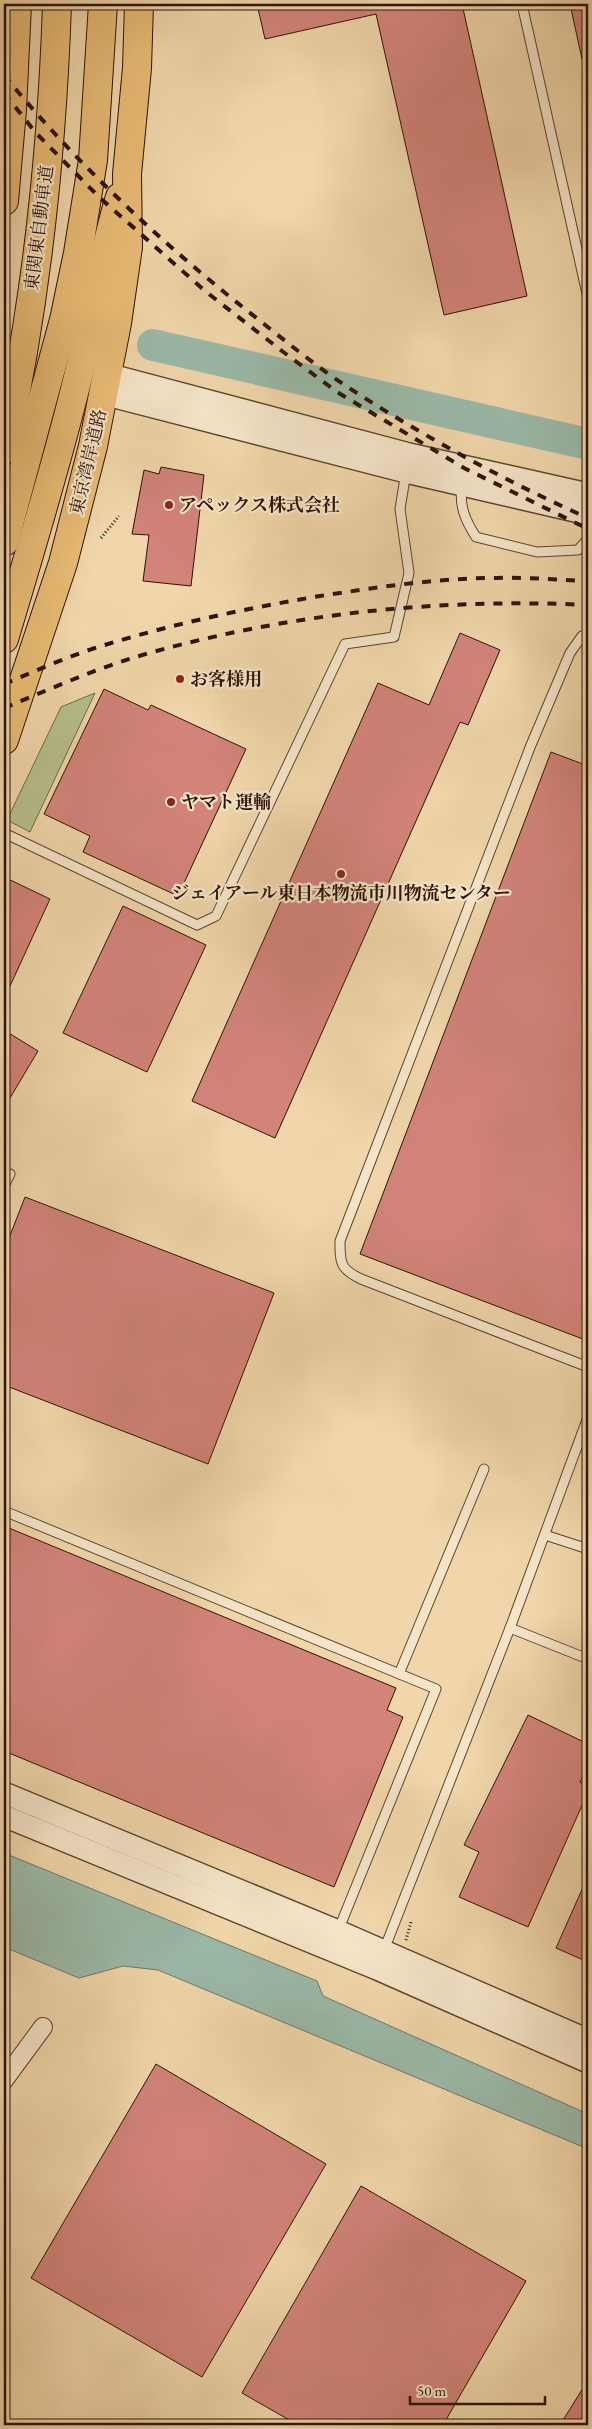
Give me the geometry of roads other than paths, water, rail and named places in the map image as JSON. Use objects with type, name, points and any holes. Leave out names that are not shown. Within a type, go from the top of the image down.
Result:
[{"type":"highway","points":[[4,201],[12,110],[17,4]]},
{"type":"highway","name":"東関東自動車道","points":[[4,450],[20,366],[39,239],[51,120],[57,4]]},
{"type":"highway","points":[[4,542],[62,330],[80,243],[93,160],[103,4]]},
{"type":"highway","name":"東京湾岸道路","points":[[4,740],[63,563],[89,463],[105,384],[128,247],[127,174],[137,68],[139,4]]},
{"type":"highway","name":"東京湾岸道路","points":[[4,639],[70,408],[92,318],[106,243],[127,174]]},
{"type":"street","points":[[105,384],[464,476],[588,514]]},
{"type":"street","points":[[464,476],[588,494]]},
{"type":"street","points":[[4,1793],[381,1960],[588,2040]]},
{"type":"street","points":[[4,1816],[334,1940]]},
{"type":"street","points":[[381,1960],[588,2062]]},
{"type":"street","points":[[4,2080],[43,2027]]},
{"type":"lane","points":[[522,4],[588,298]]},
{"type":"lane","points":[[4,833],[197,924],[216,916],[345,644],[394,637],[409,573],[400,509],[408,463]]},
{"type":"lane","points":[[464,476],[460,498],[464,518],[476,537],[537,552],[578,550],[588,539]]},
{"type":"lane","points":[[588,634],[582,636],[570,653],[534,739],[340,1241],[340,1262],[348,1273],[360,1280],[588,1367]]},
{"type":"lane","points":[[4,1186],[10,1174]]},
{"type":"lane","points":[[381,1960],[510,1628],[588,1417]]},
{"type":"lane","points":[[399,1674],[484,1469]]},
{"type":"lane","points":[[4,1512],[436,1690],[334,1940]]},
{"type":"lane","points":[[545,1534],[588,1549]]},
{"type":"lane","points":[[510,1628],[588,1659]]},
{"type":"waterway","points":[[153,345],[588,444]]},
{"type":"railway","points":[[4,75],[62,142],[157,235],[224,292],[313,362],[346,386],[405,423],[495,473],[588,518]]},
{"type":"railway","points":[[4,93],[36,133],[99,197],[205,291],[282,351],[337,392],[464,468],[588,529]]},
{"type":"railway","points":[[4,684],[70,657],[120,640],[205,618],[291,601],[386,586],[475,578],[588,581]]},
{"type":"railway","points":[[4,708],[115,664],[206,638],[260,627],[369,611],[423,607],[533,603],[588,605]]},
{"type":"place","name":"アペックス株式会社","points":[[169,505]]},
{"type":"place","name":"お客様用","points":[[180,679]]},
{"type":"place","name":"ヤマト運輸","points":[[171,802]]},
{"type":"place","name":"ジェイアール東日本物流市川物流センター","points":[[341,874]]}]
